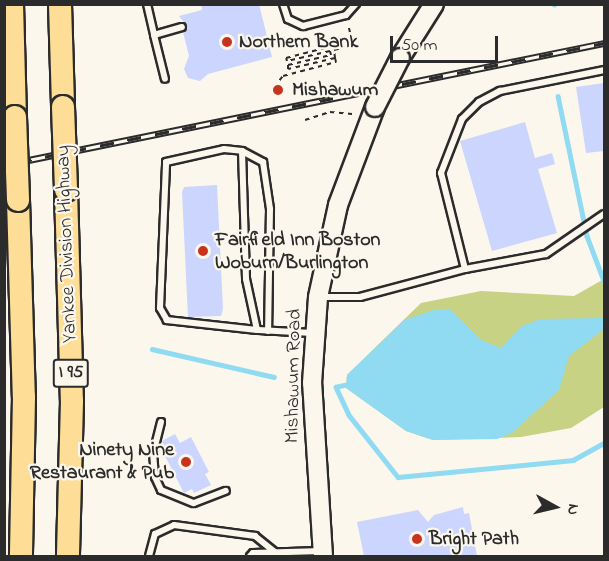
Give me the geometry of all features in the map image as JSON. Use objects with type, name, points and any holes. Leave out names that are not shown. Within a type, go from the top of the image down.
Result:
[{"type":"highway","name":"I 95","points":[[12,4],[24,397],[21,556]]},
{"type":"highway","name":"Yankee Division Highway","points":[[60,4],[72,401],[68,556]]},
{"type":"main road","name":"Mishawum Road","points":[[323,554],[312,383],[318,297],[338,205],[372,113],[400,58],[434,4]]},
{"type":"lane","points":[[147,4],[165,79]]},
{"type":"lane","points":[[283,4],[288,19],[300,26],[346,15],[356,4]]},
{"type":"lane","points":[[154,34],[182,27]]},
{"type":"lane","points":[[465,269],[441,173],[462,119],[479,102],[500,91],[604,70]]},
{"type":"lane","points":[[268,331],[266,185],[263,162],[242,151],[224,149],[166,162],[160,308],[167,320],[268,331],[315,333]]},
{"type":"lane","points":[[242,151],[246,279],[257,330]]},
{"type":"lane","points":[[318,297],[360,297],[465,269],[546,254],[580,234],[604,214]]},
{"type":"lane","points":[[161,422],[153,453],[155,477],[161,489],[194,503],[226,491]]},
{"type":"lane","points":[[149,556],[155,534],[174,525],[255,536],[280,554]]},
{"type":"lane","points":[[250,556],[253,552],[323,554]]},
{"type":"path","points":[[274,87],[280,77],[336,63],[333,50],[353,45],[346,15]]},
{"type":"path","points":[[335,58],[288,69],[288,65],[331,55],[330,51],[287,62],[286,58],[352,41]]},
{"type":"path","points":[[305,120],[347,111],[372,113]]},
{"type":"green space","points":[[604,279],[604,407],[571,428],[521,437],[433,440],[406,431],[346,388],[347,375],[421,303],[481,291],[574,296]]},
{"type":"water","points":[[437,309],[451,310],[481,340],[501,348],[522,326],[541,319],[603,318],[604,329],[569,356],[559,390],[512,433],[497,439],[433,440],[406,431],[346,388],[347,375],[404,320]]},
{"type":"building","name":"Northern Bank","points":[[201,4],[259,4],[272,57],[208,74],[200,81],[188,78],[184,69],[189,56],[183,32],[187,26],[179,16],[202,10]]},
{"type":"building","points":[[604,83],[604,151],[586,153],[576,87]]},
{"type":"building","points":[[525,122],[535,158],[552,153],[555,164],[538,169],[557,233],[492,251],[460,141]]},
{"type":"building","name":"Fairfield Inn Boston Woburn/Burlington","points":[[217,185],[223,309],[221,316],[188,317],[182,192],[184,187]]},
{"type":"building","name":"Ninety Nine Restaurant & Pub","points":[[175,434],[180,443],[191,437],[209,472],[205,474],[211,485],[194,493],[192,489],[184,493],[163,452],[166,450],[162,441]]},
{"type":"building","name":"Bright Path","points":[[463,507],[464,514],[469,513],[477,556],[364,556],[357,522],[418,510],[428,522],[434,515]]},
{"type":"waterway","points":[[558,96],[587,236],[604,281]]},
{"type":"waterway","points":[[152,349],[274,377]]},
{"type":"waterway","points":[[352,384],[336,387],[349,415],[398,477],[573,460],[604,443]]},
{"type":"railway","points":[[4,165],[604,43]]},
{"type":"place","name":"Northern Bank","points":[[227,42]]},
{"type":"place","name":"Mishawum","points":[[278,90]]},
{"type":"place","name":"Fairfield Inn Boston Woburn/Burlington","points":[[203,251]]},
{"type":"place","name":"Ninety Nine Restaurant & Pub","points":[[186,462]]},
{"type":"place","name":"Bright Path","points":[[417,539]]}]
